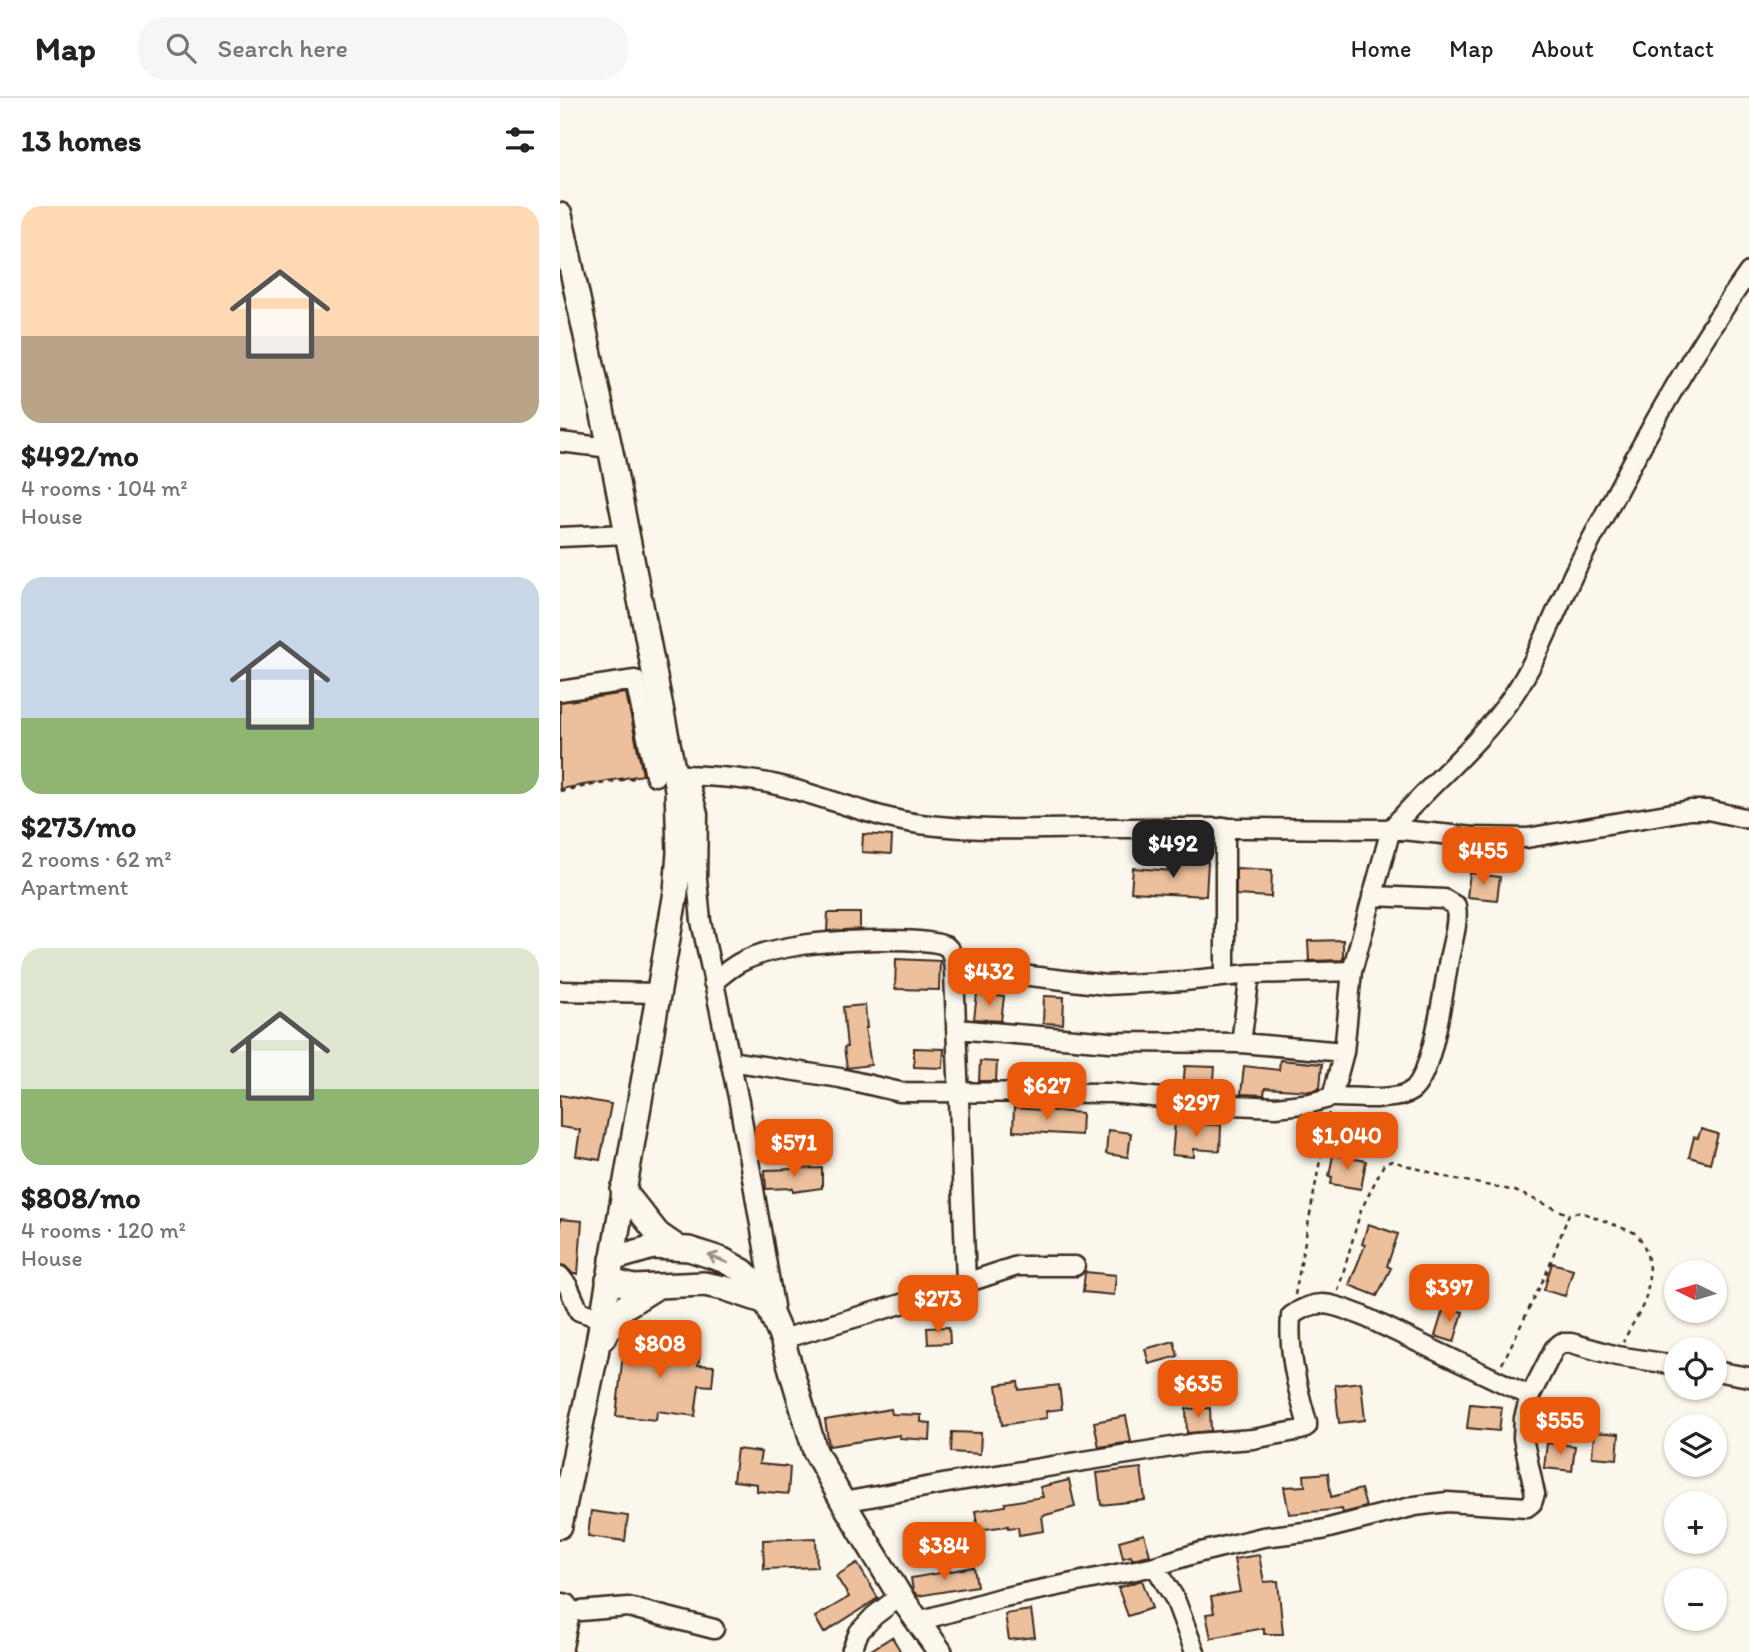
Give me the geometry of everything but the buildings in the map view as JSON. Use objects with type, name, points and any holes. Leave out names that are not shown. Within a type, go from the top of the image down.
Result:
[{"type":"main road","points":[[560,215],[627,534],[678,817],[676,892],[596,1354],[565,1482],[560,1526]]},
{"type":"main road","points":[[623,1190],[658,1234],[677,1247]]},
{"type":"main road","points":[[610,1270],[653,1247],[677,1247],[712,1256],[743,1271],[760,1287],[780,1333],[815,1451],[900,1597],[940,1652]]},
{"type":"main road","points":[[610,1270],[634,1287],[694,1283],[713,1285],[766,1302]]},
{"type":"main road","points":[[596,1354],[604,1333],[623,1308],[661,1285]]},
{"type":"street","points":[[1332,1097],[1343,1052],[1352,971],[1391,829],[1414,802],[1461,757],[1513,696],[1648,433],[1749,272]]},
{"type":"street","points":[[560,442],[610,448]]},
{"type":"street","points":[[560,537],[627,534]]},
{"type":"street","points":[[560,691],[635,680],[672,775],[698,814],[697,879],[701,921],[730,1061],[780,1333],[908,1302],[1017,1266],[1075,1266]]},
{"type":"street","points":[[672,775],[737,778],[776,785],[919,824],[1002,829],[1391,829],[1474,837],[1527,838],[1690,810],[1708,810],[1749,818]]},
{"type":"street","points":[[1225,827],[1225,976]]},
{"type":"street","points":[[730,1061],[840,1078],[900,1092],[1111,1093],[1262,1106],[1311,1103],[1332,1097],[1384,1098],[1405,1094],[1413,1091],[1420,1082],[1429,1058],[1441,1007],[1456,906],[1444,900],[1372,896]]},
{"type":"street","points":[[713,982],[740,963],[774,951],[803,945],[839,942],[931,942],[947,948],[953,955],[965,1282]]},
{"type":"street","points":[[954,967],[1106,985],[1250,974],[1352,971]]},
{"type":"street","points":[[1241,1043],[1250,974]]},
{"type":"street","points":[[560,990],[658,993]]},
{"type":"street","points":[[956,1029],[1110,1042],[1241,1043],[1343,1052]]},
{"type":"street","points":[[560,1276],[568,1286],[579,1311],[602,1319]]},
{"type":"street","points":[[843,1502],[1197,1443],[1253,1439],[1301,1430],[1307,1426],[1307,1422],[1299,1395],[1289,1334],[1291,1316],[1304,1306],[1317,1303],[1334,1305],[1361,1315],[1530,1396]]},
{"type":"street","points":[[919,1621],[999,1598],[1155,1566],[1196,1552],[1263,1537],[1321,1530],[1415,1506],[1457,1502],[1527,1507],[1532,1503],[1535,1494],[1523,1438],[1524,1418],[1530,1396],[1554,1349],[1561,1343],[1571,1343],[1617,1356],[1664,1363]]},
{"type":"street","points":[[1727,1373],[1749,1377]]},
{"type":"street","points":[[1155,1566],[1175,1599],[1195,1652]]},
{"type":"street","points":[[850,1652],[859,1632],[874,1616],[900,1597]]},
{"type":"street","points":[[562,1652],[564,1607],[628,1607],[714,1629]]},
{"type":"path","points":[[560,791],[672,775]]},
{"type":"path","points":[[1291,1316],[1332,1097]]},
{"type":"path","points":[[1334,1305],[1361,1210],[1384,1164],[1402,1162],[1446,1177],[1515,1191],[1569,1214],[1581,1212],[1640,1237],[1645,1247],[1647,1288],[1643,1306],[1632,1322],[1617,1356]]},
{"type":"path","points":[[1494,1380],[1546,1274],[1569,1214]]}]
